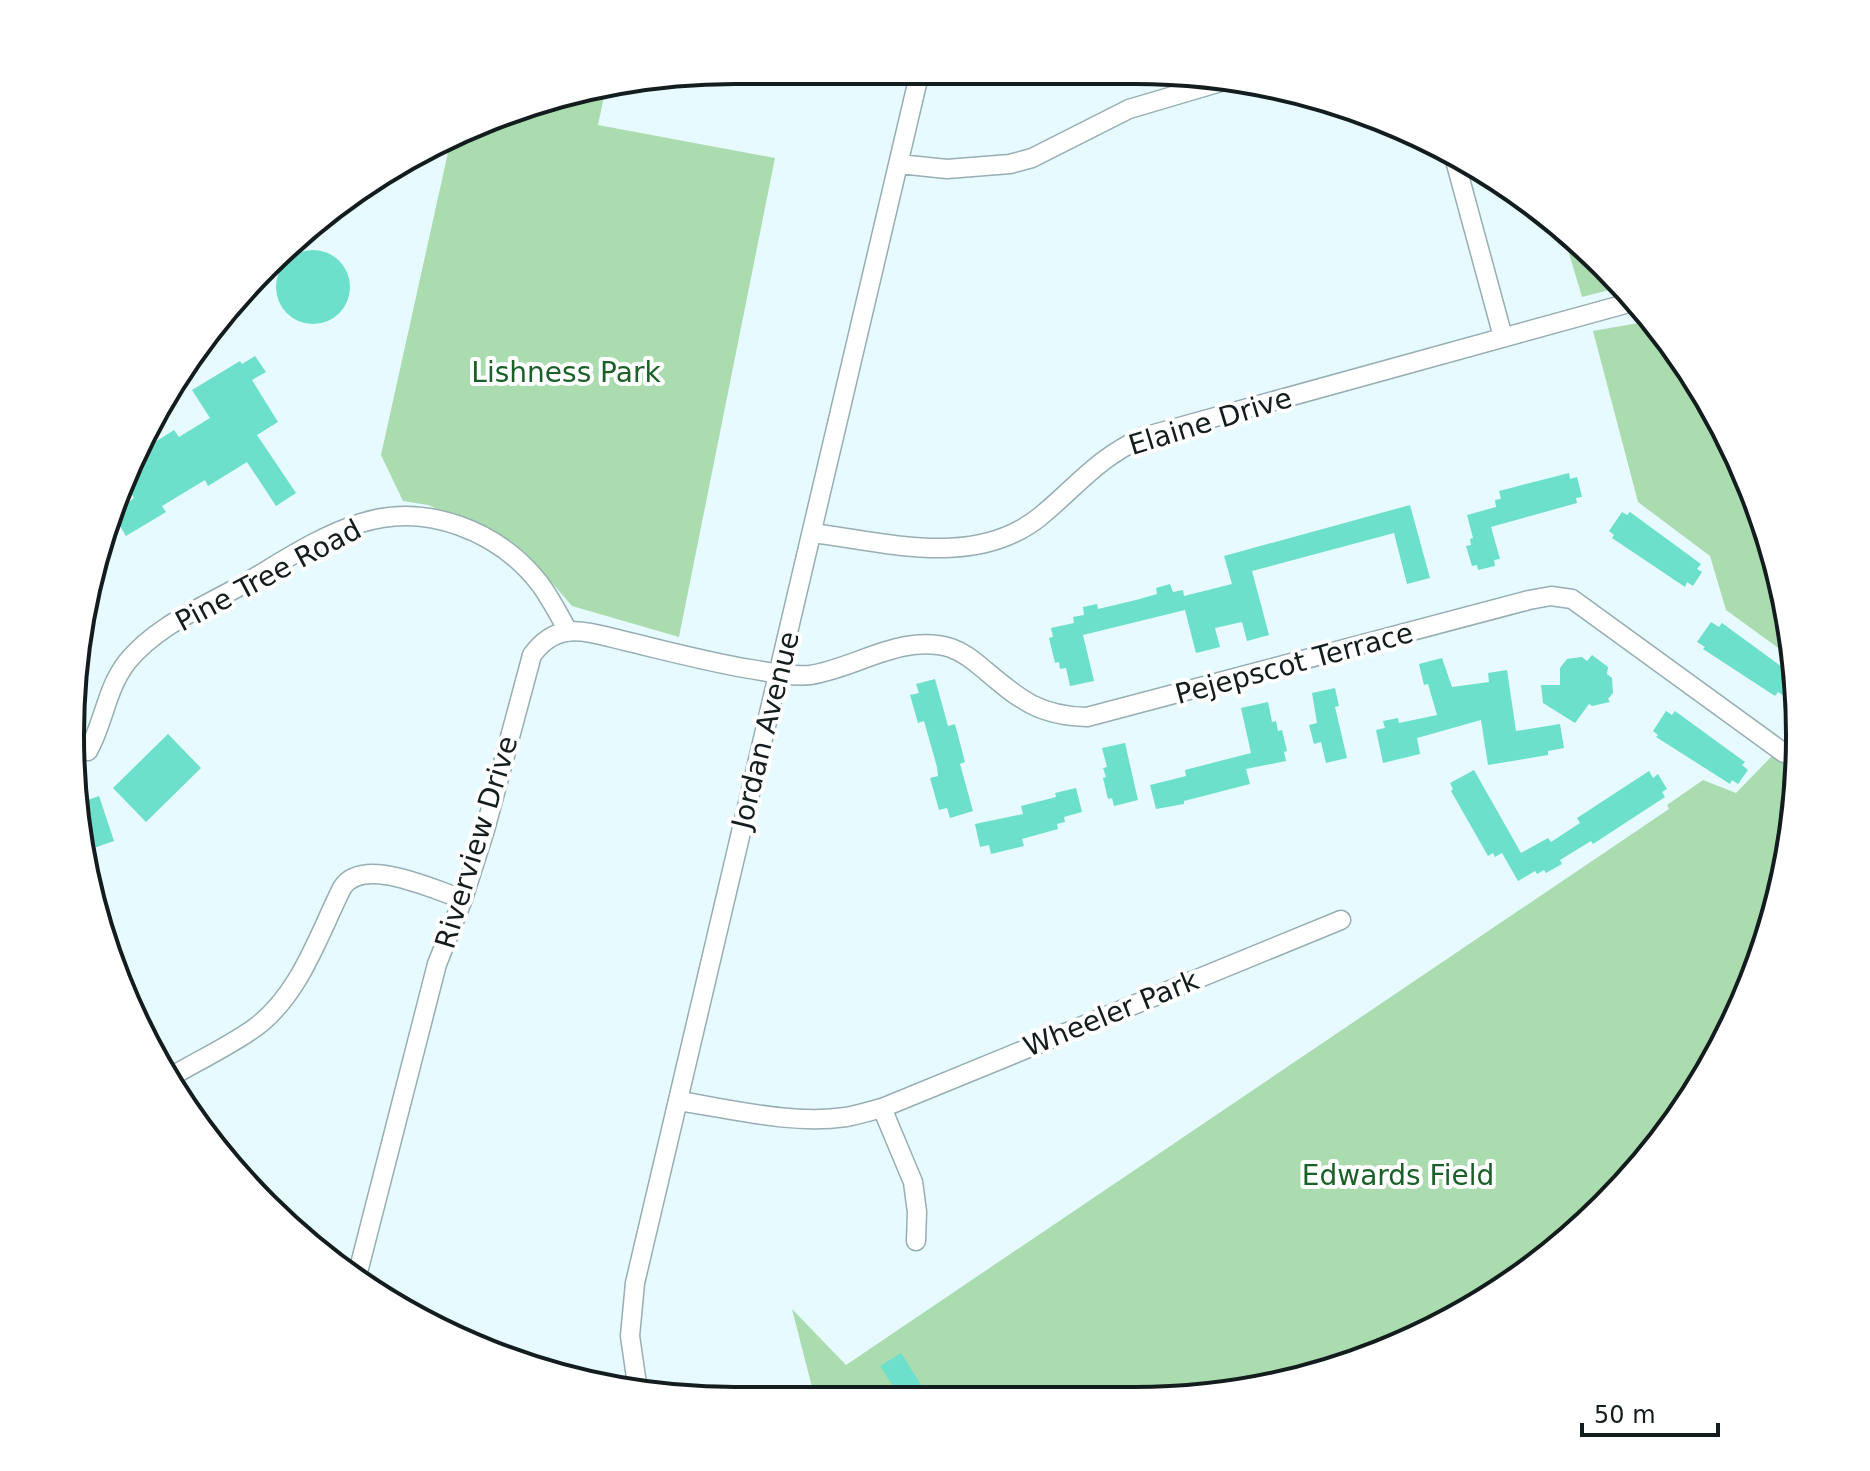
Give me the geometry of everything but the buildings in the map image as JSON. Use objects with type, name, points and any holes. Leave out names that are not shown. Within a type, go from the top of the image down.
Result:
[{"type":"street","name":"Jordan Avenue","points":[[636,1379],[630,1336],[635,1283],[917,84]]},
{"type":"street","points":[[899,164],[947,169],[988,167],[1021,161],[1129,109],[1201,88]]},
{"type":"street","points":[[1458,170],[1503,337]]},
{"type":"street","name":"Elaine Drive","points":[[813,533],[925,548],[987,544],[1008,538],[1026,527],[1104,458],[1143,437],[1623,305]]},
{"type":"street","name":"Pine Tree Road","points":[[88,751],[103,708],[125,664],[151,637],[306,548],[364,522],[405,516],[425,517],[478,533],[530,573],[568,631]]},
{"type":"street","name":"Pejepscot Terrace","points":[[778,674],[807,675],[886,651],[930,644],[967,655],[1033,707],[1067,717],[1087,717],[1551,596],[1572,599],[1784,753]]},
{"type":"street","points":[[568,631],[778,674]]},
{"type":"street","name":"Riverview Drive","points":[[356,1264],[437,964],[463,899],[485,830],[532,655],[540,644],[568,631]]},
{"type":"street","points":[[178,1072],[254,1028],[270,1014],[295,982],[342,888],[351,878],[363,873],[383,874],[463,899]]},
{"type":"street","name":"Wheeler Park","points":[[678,1101],[804,1118],[847,1117],[882,1108],[1341,920]]},
{"type":"street","points":[[882,1108],[913,1182],[917,1212],[916,1241]]},
{"type":"green space","name":"Lishness Park","points":[[604,98],[598,125],[775,158],[679,637],[572,606],[533,561],[495,533],[428,505],[403,501],[381,455],[448,150],[526,119]]},
{"type":"green space","points":[[1568,250],[1609,290],[1582,297]]},
{"type":"green space","points":[[1638,323],[1699,410],[1719,447],[1751,526],[1764,567],[1780,649],[1726,610],[1710,556],[1638,502],[1593,331]]},
{"type":"green space","name":"Edwards Field","points":[[1771,757],[1785,758],[1780,821],[1764,904],[1719,1024],[1676,1097],[1624,1165],[1564,1225],[1496,1277],[1423,1320],[1384,1337],[1303,1365],[1220,1381],[1134,1387],[812,1387],[792,1309],[846,1365],[1669,809],[1667,805],[1703,780],[1736,793]]}]
